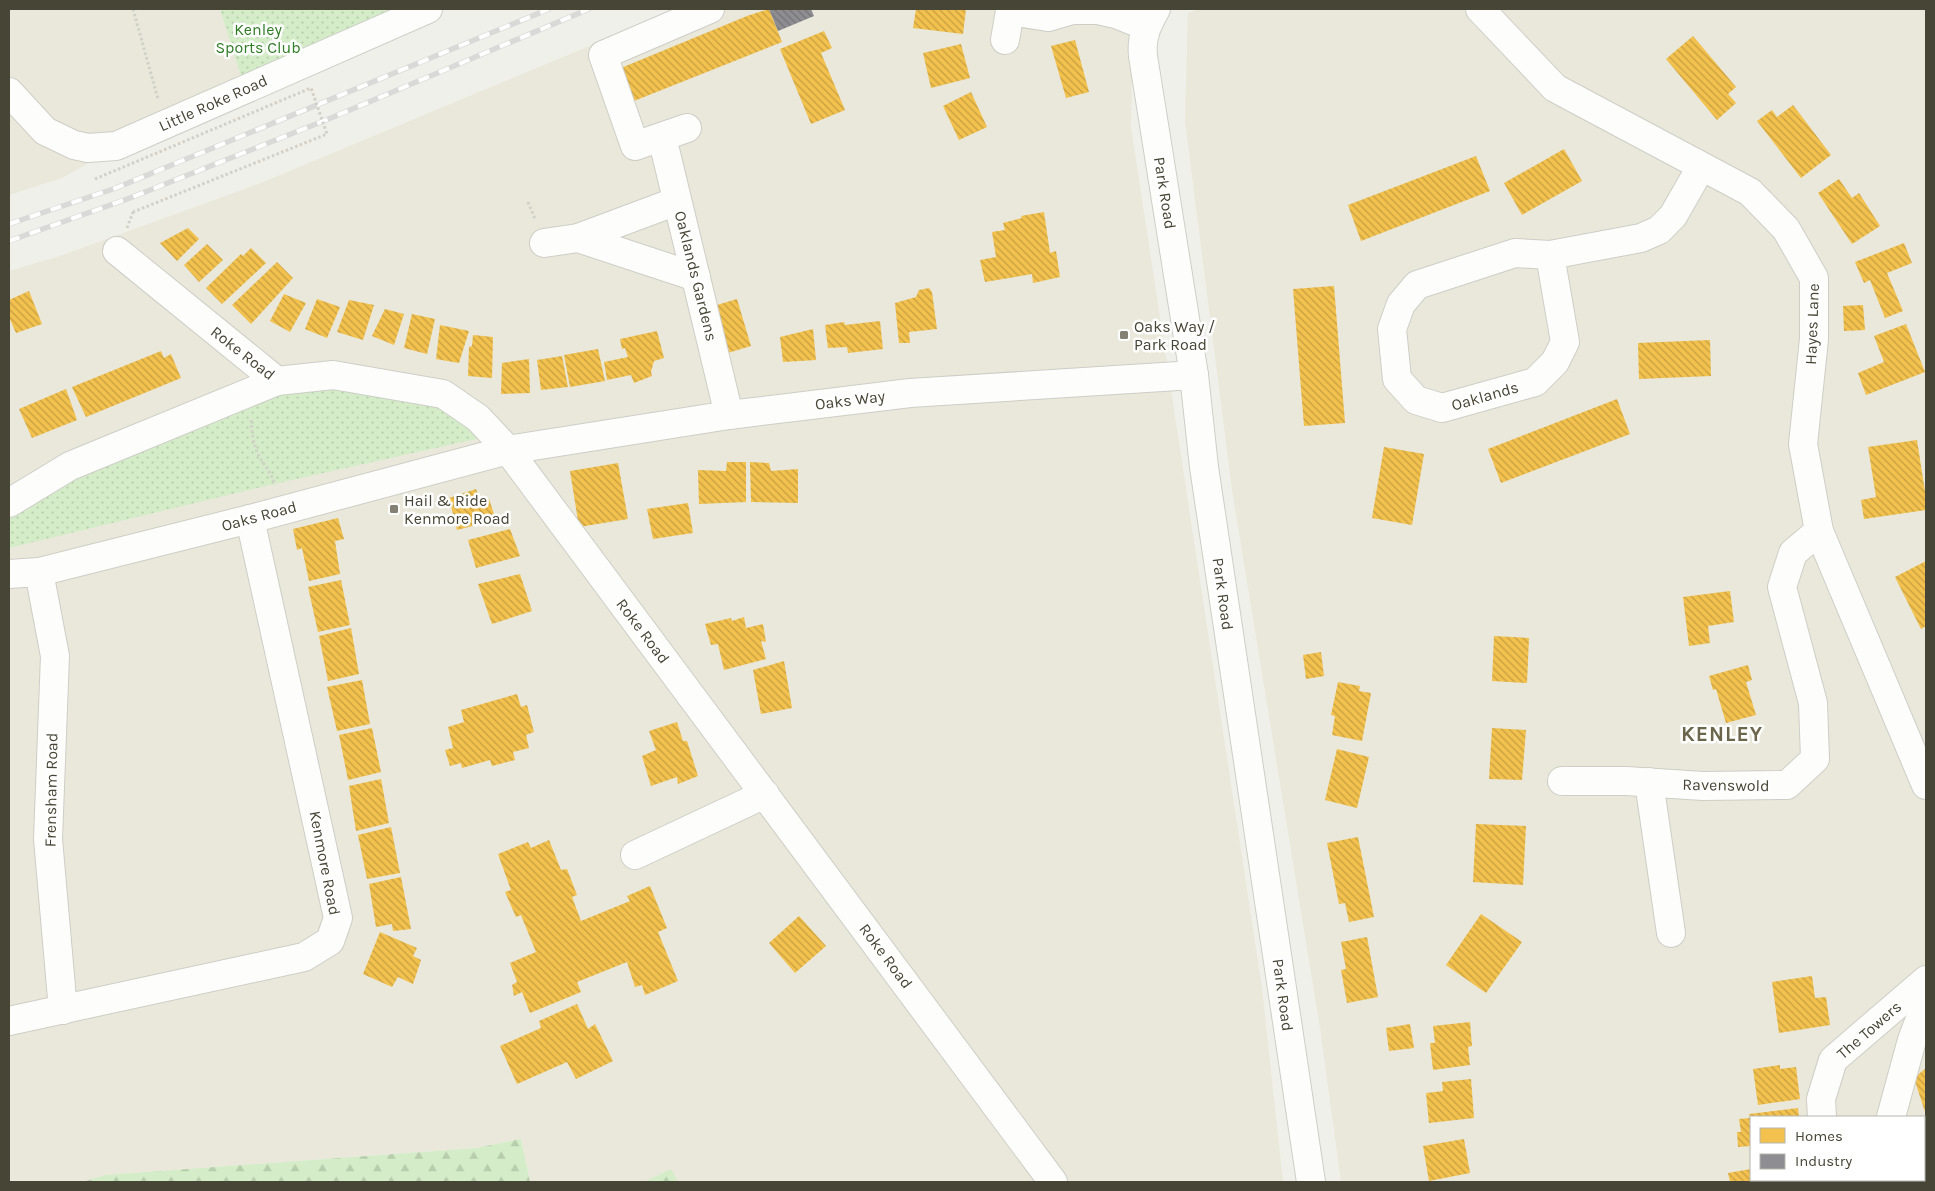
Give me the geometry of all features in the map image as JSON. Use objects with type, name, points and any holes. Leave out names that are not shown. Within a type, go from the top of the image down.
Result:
[{"type":"street","name":"Little Roke Road","points":[[9,92],[45,132],[74,145],[88,148],[116,146],[428,9]]},
{"type":"street","name":"Oaklands Gardens","points":[[710,9],[604,55],[635,146],[675,133],[677,201],[729,415]]},
{"type":"street","name":"Hayes Lane","points":[[1480,9],[1555,88],[1750,192],[1786,229],[1814,278],[1814,339],[1803,444],[1819,532],[1926,785]]},
{"type":"street","points":[[1004,40],[1011,10],[1048,17],[1072,10],[1098,10],[1116,14],[1151,17]]},
{"type":"street","name":"Park Road","points":[[1151,17],[1142,41],[1143,56],[1194,375],[1204,467],[1311,1182]]},
{"type":"street","name":"Oaklands","points":[[1550,255],[1564,342],[1555,362],[1535,382],[1442,408],[1416,400],[1397,379],[1392,329],[1401,304],[1417,285],[1515,253],[1550,255],[1642,238],[1659,230],[1673,216],[1702,167]]},
{"type":"street","points":[[544,243],[578,238],[677,201]]},
{"type":"street","points":[[578,238],[696,277]]},
{"type":"street","name":"Roke Road","points":[[117,251],[277,381],[333,375],[443,394],[478,418],[508,450],[1054,1182]]},
{"type":"street","name":"Oaks Way","points":[[508,450],[729,415],[910,393],[1194,375]]},
{"type":"street","points":[[9,504],[70,466],[277,381]]},
{"type":"street","name":"Oaks Road","points":[[9,574],[39,572],[250,519],[508,450]]},
{"type":"street","name":"Kenmore Road","points":[[9,1021],[304,957],[330,941],[338,918],[250,519]]},
{"type":"street","name":"Ravenswold","points":[[1562,781],[1626,780],[1703,786],[1787,785],[1814,759],[1813,702],[1782,587],[1793,553],[1819,532]]},
{"type":"street","name":"Frensham Road","points":[[39,572],[55,656],[48,839],[63,1010]]},
{"type":"street","points":[[1649,782],[1671,933]]},
{"type":"street","points":[[634,855],[765,794]]},
{"type":"street","name":"The Towers","points":[[1822,1116],[1821,1100],[1833,1060],[1926,980]]},
{"type":"street","points":[[1892,1116],[1912,1040],[1926,1004]]},
{"type":"path","points":[[133,9],[153,84]]},
{"type":"path","points":[[95,179],[311,88],[327,134],[133,212]]},
{"type":"path","points":[[252,438],[258,454],[272,474],[274,484]]},
{"type":"shaded area","points":[[9,9],[220,9],[241,76],[62,178],[9,195]]},
{"type":"shaded area","points":[[678,9],[1133,9],[1131,127],[1262,988],[1283,1182],[678,1182],[671,1170],[644,1182],[530,1182],[521,1139],[476,1148],[105,1175],[83,1182],[9,1182],[9,271],[60,256],[261,183]]},
{"type":"shaded area","points":[[1198,9],[1926,9],[1926,1182],[1341,1182],[1320,1028],[1232,490],[1185,121],[1188,13]]},
{"type":"green space","name":"Kenley Sports Club","points":[[220,9],[392,9],[241,76]]},
{"type":"green space","points":[[277,381],[443,394],[494,435],[274,484],[9,548],[9,503]]},
{"type":"green space","points":[[521,1139],[530,1182],[83,1182],[105,1175],[476,1148]]},
{"type":"green space","points":[[671,1169],[678,1182],[644,1182]]},
{"type":"building: Homes","points":[[769,9],[782,42],[634,101],[621,68],[747,16]]},
{"type":"building: Homes","points":[[916,9],[966,9],[963,34],[913,28]]},
{"type":"building: Homes","points":[[824,31],[832,48],[821,53],[845,110],[811,124],[780,49]]},
{"type":"building: Homes","points":[[1693,36],[1736,87],[1728,94],[1736,103],[1717,120],[1666,59]]},
{"type":"building: Homes","points":[[1075,40],[1089,92],[1066,98],[1051,46]]},
{"type":"building: Homes","points":[[961,44],[970,78],[931,88],[923,53]]},
{"type":"building: Homes","points":[[971,92],[987,127],[959,140],[943,106]]},
{"type":"building: Homes","points":[[1793,105],[1831,155],[1801,178],[1757,121],[1772,110],[1777,117]]},
{"type":"building: Homes","points":[[1564,149],[1582,181],[1522,215],[1504,183]]},
{"type":"building: Homes","points":[[1476,156],[1490,191],[1361,241],[1348,205]]},
{"type":"building: Homes","points":[[1839,179],[1852,198],[1859,193],[1880,226],[1852,244],[1818,193]]},
{"type":"building: Homes","points":[[1044,212],[1050,253],[1056,251],[1060,277],[1033,283],[1032,274],[985,282],[980,260],[996,257],[992,232],[1005,230],[1003,223],[1022,218],[1021,216]]},
{"type":"building: Homes","points":[[188,228],[199,239],[177,261],[160,243]]},
{"type":"building: Homes","points":[[1904,243],[1912,263],[1887,273],[1903,311],[1885,318],[1870,280],[1864,283],[1855,262]]},
{"type":"building: Homes","points":[[207,244],[223,260],[199,282],[184,265]]},
{"type":"building: Homes","points":[[251,248],[266,263],[222,304],[206,288],[241,254],[243,256]]},
{"type":"building: Homes","points":[[277,262],[293,278],[251,324],[232,305]]},
{"type":"building: Homes","points":[[1334,286],[1345,423],[1304,426],[1293,289]]},
{"type":"building: Homes","points":[[929,288],[932,292],[937,329],[909,332],[910,343],[899,343],[895,303],[916,297],[919,290]]},
{"type":"building: Homes","points":[[29,291],[42,324],[16,333],[9,317],[9,300]]},
{"type":"building: Homes","points":[[284,294],[306,303],[290,332],[270,321]]},
{"type":"building: Homes","points":[[317,299],[340,307],[327,338],[305,329]]},
{"type":"building: Homes","points":[[737,299],[751,346],[721,355],[711,323],[721,320],[717,305]]},
{"type":"building: Homes","points":[[349,300],[374,305],[363,340],[337,332]]},
{"type":"building: Homes","points":[[1863,305],[1865,330],[1844,331],[1843,306]]},
{"type":"building: Homes","points":[[385,309],[404,314],[394,345],[372,336]]},
{"type":"building: Homes","points":[[412,314],[435,319],[427,354],[404,348]]},
{"type":"building: Homes","points":[[880,321],[883,349],[848,353],[847,347],[828,348],[825,325],[844,322],[845,325]]},
{"type":"building: Homes","points":[[1906,324],[1925,372],[1866,395],[1858,373],[1884,362],[1874,336]]},
{"type":"building: Homes","points":[[440,325],[469,331],[459,363],[436,359]]},
{"type":"building: Homes","points":[[813,329],[816,360],[783,362],[780,337]]},
{"type":"building: Homes","points":[[657,331],[664,358],[654,361],[651,372],[652,376],[634,383],[631,375],[607,380],[604,362],[628,357],[625,348],[622,349],[620,339]]},
{"type":"building: Homes","points":[[473,335],[493,337],[492,378],[468,376],[469,347],[472,346]]},
{"type":"building: Homes","points":[[1710,340],[1711,376],[1639,379],[1638,343]]},
{"type":"building: Homes","points":[[598,349],[605,381],[570,387],[564,355]]},
{"type":"building: Homes","points":[[161,351],[164,358],[171,354],[181,378],[86,417],[72,387]]},
{"type":"building: Homes","points":[[562,356],[568,387],[541,390],[537,360]]},
{"type":"building: Homes","points":[[529,359],[530,393],[501,394],[502,363]]},
{"type":"building: Homes","points":[[66,389],[77,420],[32,438],[19,409]]},
{"type":"building: Homes","points":[[1617,399],[1630,434],[1501,483],[1488,449]]},
{"type":"building: Homes","points":[[1917,440],[1926,498],[1926,510],[1864,519],[1861,500],[1876,497],[1868,447]]},
{"type":"building: Homes","points":[[1384,447],[1424,454],[1412,525],[1372,518]]},
{"type":"building: Homes","points":[[727,462],[746,462],[746,502],[699,504],[698,470],[726,471]]},
{"type":"building: Homes","points":[[750,462],[769,463],[771,471],[798,469],[798,503],[751,502]]},
{"type":"building: Homes","points":[[618,463],[628,519],[579,527],[570,471]]},
{"type":"building: Homes","points":[[476,489],[481,502],[489,499],[496,520],[457,530],[449,498]]},
{"type":"building: Homes","points":[[688,503],[693,533],[653,539],[647,509]]},
{"type":"building: Homes","points":[[338,518],[344,539],[335,541],[340,574],[309,581],[302,548],[297,550],[293,529]]},
{"type":"building: Homes","points":[[510,529],[520,556],[476,568],[468,540]]},
{"type":"building: Homes","points":[[1926,561],[1926,626],[1921,629],[1895,577]]},
{"type":"building: Homes","points":[[520,574],[532,611],[492,624],[478,584]]},
{"type":"building: Homes","points":[[341,580],[350,625],[318,632],[308,587]]},
{"type":"building: Homes","points":[[1730,591],[1734,622],[1708,626],[1710,643],[1689,646],[1683,597]]},
{"type":"building: Homes","points":[[744,617],[746,628],[763,624],[766,642],[761,641],[766,659],[724,670],[718,644],[711,645],[705,624],[731,618],[732,621]]},
{"type":"building: Homes","points":[[351,628],[359,674],[328,681],[319,636]]},
{"type":"building: Homes","points":[[1494,636],[1529,638],[1527,683],[1492,681]]},
{"type":"building: Homes","points":[[1321,652],[1324,676],[1306,679],[1303,655]]},
{"type":"building: Homes","points":[[784,661],[792,708],[761,714],[753,670]]},
{"type":"building: Homes","points":[[1748,665],[1752,680],[1746,682],[1756,715],[1726,723],[1716,689],[1713,690],[1709,676]]},
{"type":"building: Homes","points":[[362,680],[370,724],[337,731],[327,687]]},
{"type":"building: Homes","points":[[1338,682],[1360,686],[1359,691],[1371,693],[1362,741],[1332,735],[1335,716],[1331,715]]},
{"type":"building: Homes","points":[[517,694],[521,707],[527,705],[534,732],[526,735],[529,748],[513,752],[515,760],[492,766],[490,760],[462,768],[461,763],[450,766],[445,750],[453,748],[448,727],[464,722],[461,710]]},
{"type":"building: Homes","points":[[677,722],[683,741],[687,741],[698,776],[678,784],[677,777],[651,786],[642,756],[656,750],[649,731]]},
{"type":"building: Homes","points":[[372,728],[381,772],[348,780],[339,735]]},
{"type":"building: Homes","points":[[1492,728],[1526,730],[1522,780],[1489,779]]},
{"type":"building: Homes","points":[[1337,749],[1369,757],[1357,808],[1325,800]]},
{"type":"building: Homes","points":[[381,779],[389,823],[356,831],[349,786]]},
{"type":"building: Homes","points":[[1476,824],[1526,826],[1523,885],[1473,882]]},
{"type":"building: Homes","points":[[391,827],[400,873],[367,879],[358,835]]},
{"type":"building: Homes","points":[[1358,837],[1374,917],[1349,922],[1345,903],[1339,904],[1327,843]]},
{"type":"building: Homes","points":[[549,840],[561,870],[567,869],[577,895],[572,897],[581,921],[630,901],[627,896],[650,886],[667,928],[658,932],[678,981],[645,995],[642,985],[635,987],[627,962],[577,982],[581,992],[530,1013],[522,992],[514,996],[512,985],[517,982],[510,963],[536,952],[521,915],[516,917],[505,892],[511,890],[498,854],[528,842],[531,848]]},
{"type":"building: Homes","points":[[401,877],[411,929],[393,931],[392,924],[376,927],[369,884]]},
{"type":"building: Homes","points":[[1481,914],[1522,942],[1486,993],[1446,965]]},
{"type":"building: Homes","points":[[799,916],[826,946],[795,973],[769,943]]},
{"type":"building: Homes","points":[[380,932],[417,948],[413,956],[421,960],[413,984],[398,977],[392,987],[363,974]]},
{"type":"building: Homes","points":[[1367,937],[1378,997],[1347,1003],[1341,970],[1346,969],[1341,942]]},
{"type":"building: Homes","points":[[1812,976],[1815,998],[1826,997],[1830,1025],[1779,1033],[1772,982]]},
{"type":"building: Homes","points":[[577,1004],[588,1029],[595,1024],[613,1061],[576,1079],[567,1062],[517,1084],[500,1046],[541,1028],[539,1021]]},
{"type":"building: Homes","points":[[1470,1022],[1472,1046],[1468,1047],[1470,1065],[1433,1070],[1430,1043],[1435,1043],[1433,1026]]},
{"type":"building: Homes","points":[[1410,1024],[1414,1048],[1389,1051],[1386,1028]]},
{"type":"building: Homes","points":[[1780,1065],[1780,1069],[1796,1067],[1800,1099],[1758,1105],[1753,1069]]},
{"type":"building: Homes","points":[[1926,1068],[1926,1115],[1914,1078]]},
{"type":"building: Homes","points":[[1471,1079],[1474,1118],[1429,1123],[1426,1093],[1443,1091],[1442,1082]]},
{"type":"building: Homes","points":[[1798,1108],[1799,1116],[1750,1116],[1750,1118],[1749,1114]]},
{"type":"building: Homes","points":[[1750,1118],[1750,1146],[1738,1147],[1737,1132],[1741,1132],[1739,1119]]},
{"type":"building: Homes","points":[[1464,1139],[1470,1173],[1429,1181],[1423,1146]]},
{"type":"building: Homes","points":[[1750,1169],[1750,1181],[1782,1182],[1730,1182],[1728,1173]]},
{"type":"building: Industry","points":[[769,9],[811,9],[814,16],[778,31]]},
{"type":"railway","points":[[9,224],[116,188],[549,9]]},
{"type":"railway","points":[[9,241],[130,198],[331,118],[589,9]]},
{"type":"place","name":"Oaks Way / Park Road","points":[[1124,335]]},
{"type":"place","name":"Hail & Ride Kenmore Road","points":[[394,509]]},
{"type":"district","name":"KENLEY","points":[[1722,734]]}]
